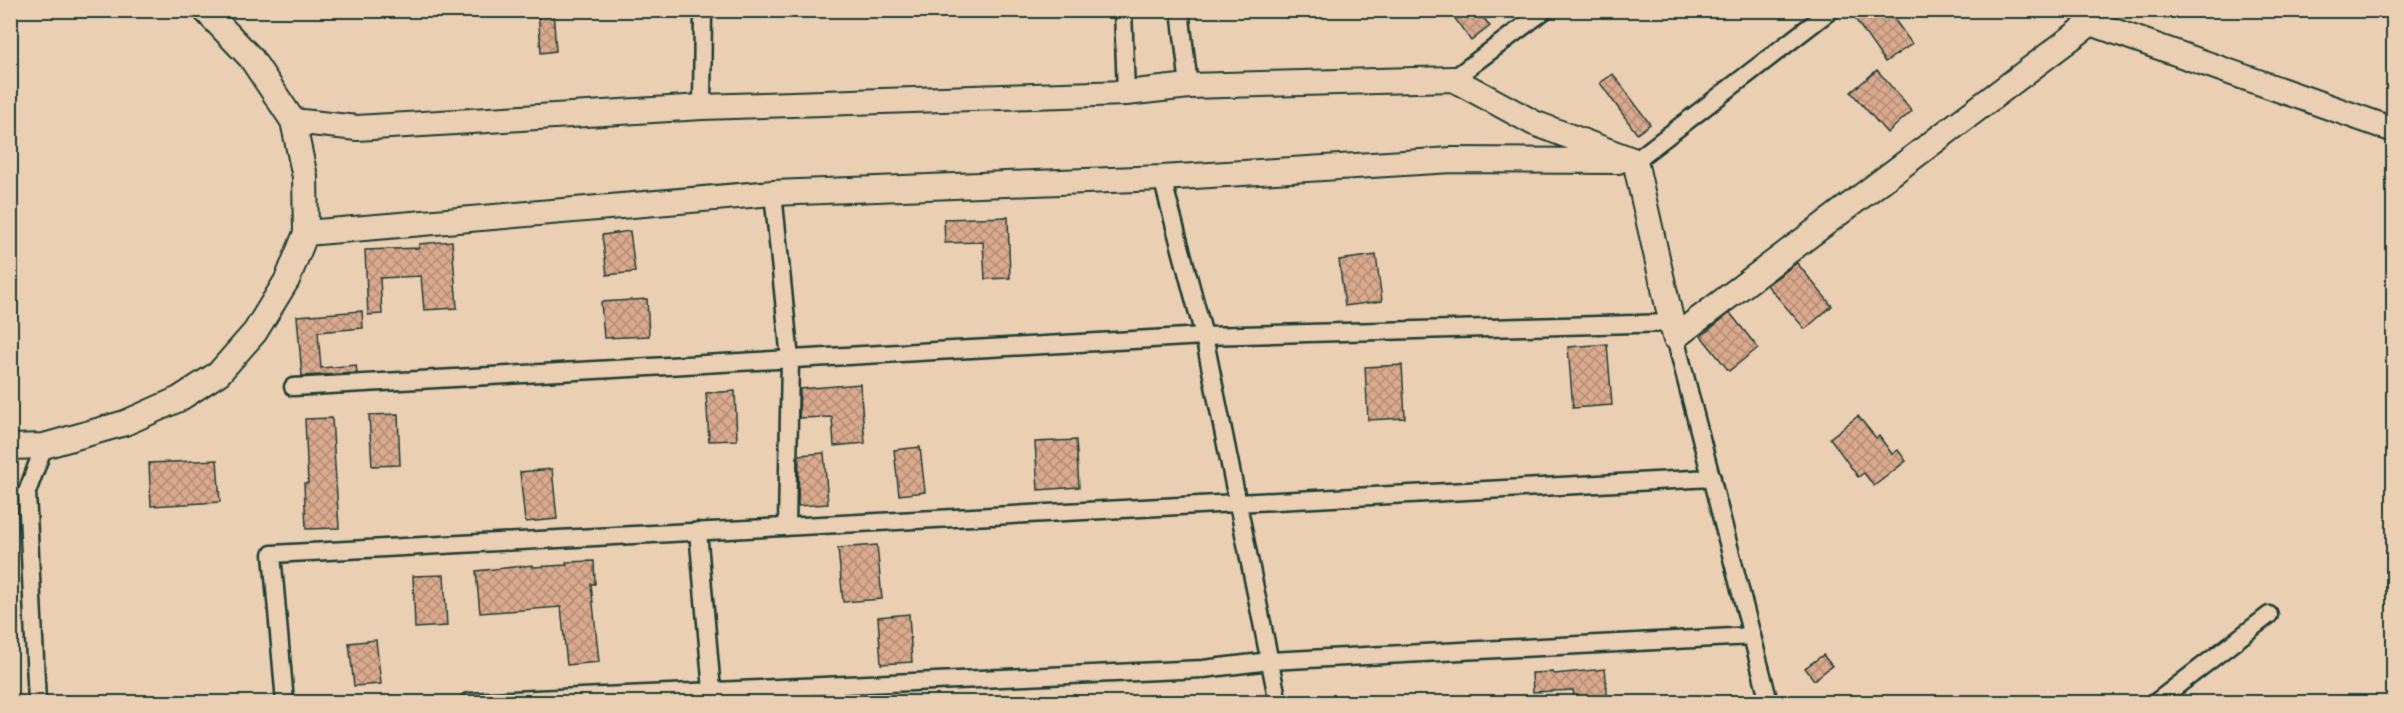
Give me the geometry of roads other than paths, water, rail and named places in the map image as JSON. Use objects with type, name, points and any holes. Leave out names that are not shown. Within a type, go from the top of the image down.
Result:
[{"type":"street","points":[[10,447],[44,446],[125,423],[179,399],[219,373],[255,332],[287,280],[306,233],[305,177],[293,122],[251,58],[205,10]]},
{"type":"street","points":[[702,107],[703,10]]},
{"type":"street","points":[[1123,10],[1126,93]]},
{"type":"street","points":[[1180,10],[1189,86]]},
{"type":"street","points":[[1453,79],[1545,10]]},
{"type":"street","points":[[306,233],[773,193],[1162,178],[1452,160],[1635,161],[1831,10]]},
{"type":"street","points":[[293,387],[1204,336],[1673,330],[2091,23],[2394,130]]},
{"type":"street","points":[[293,122],[357,128],[702,107],[1126,93],[1189,86],[1453,79],[1534,123],[1635,161]]},
{"type":"street","points":[[1635,161],[1673,330],[1769,702]]},
{"type":"street","points":[[1162,178],[1204,336],[1278,702]]},
{"type":"street","points":[[773,193],[790,359],[787,526]]},
{"type":"street","points":[[37,702],[27,492],[44,446]]},
{"type":"street","points":[[285,702],[272,554],[1712,478]]},
{"type":"street","points":[[698,531],[713,697]]},
{"type":"street","points":[[2156,702],[2269,615]]},
{"type":"street","points":[[468,702],[713,697],[1203,669],[1270,661],[1752,636]]}]
